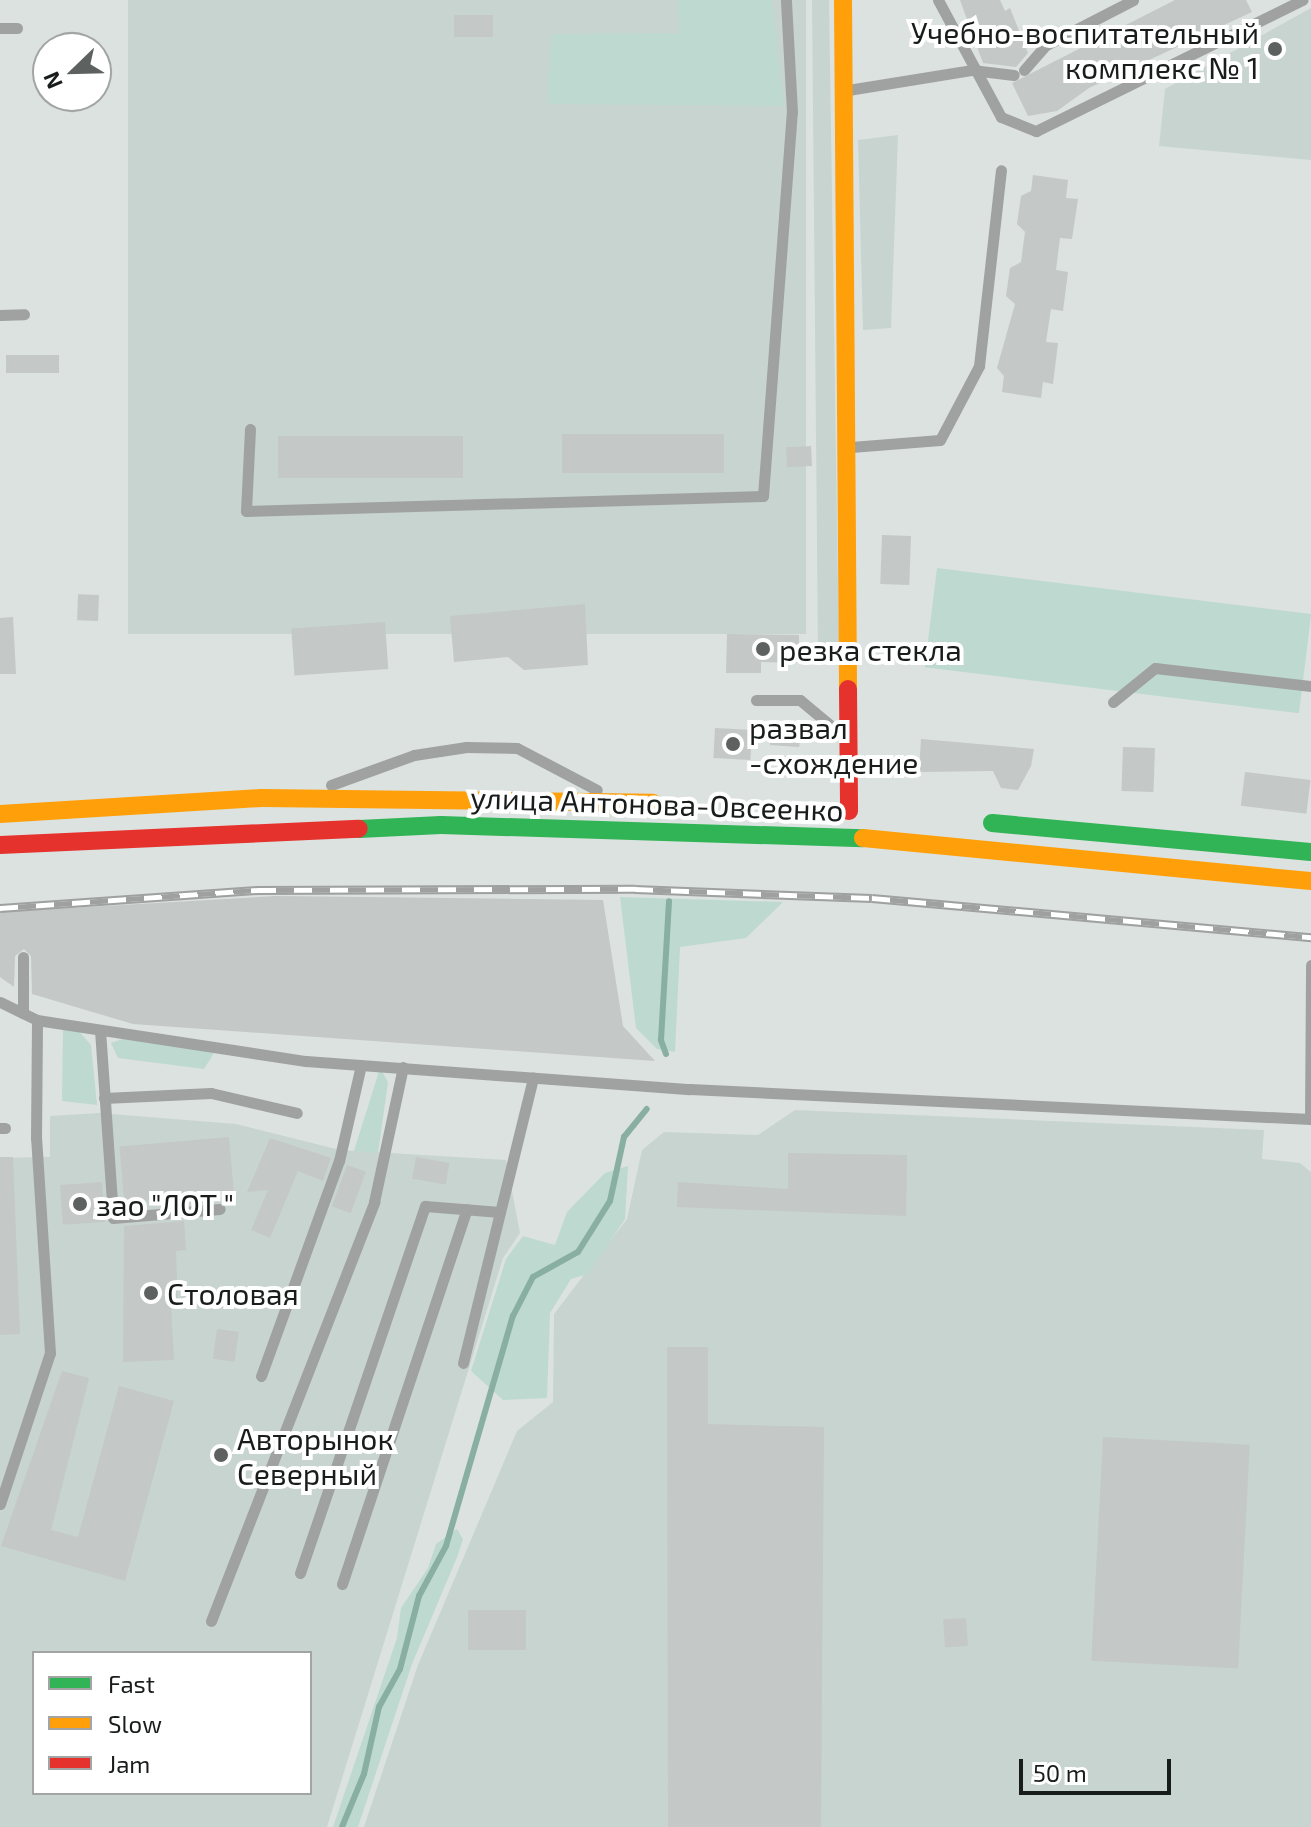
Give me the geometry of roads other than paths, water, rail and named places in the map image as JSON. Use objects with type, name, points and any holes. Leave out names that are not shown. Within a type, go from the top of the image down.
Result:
[{"type":"main road","points":[[843,0],[851,447],[849,811]]},
{"type":"main road","name":"улица Антонова-Овсеенко","points":[[6,812],[305,798],[678,804]]},
{"type":"main road","points":[[971,821],[1311,852]]},
{"type":"main road","name":"улица Антонова-Овсеенко","points":[[0,845],[441,825],[847,836],[1311,880]]},
{"type":"lane","points":[[250,429],[246,511],[763,496],[792,112],[786,0]]},
{"type":"lane","points":[[938,0],[972,70],[1001,117],[1036,131],[1302,0]]},
{"type":"lane","points":[[846,91],[972,70],[1019,72],[1046,45],[1133,0]]},
{"type":"lane","points":[[0,28],[17,28]]},
{"type":"lane","points":[[851,447],[940,440],[979,366],[1001,170]]},
{"type":"lane","points":[[0,315],[24,314]]},
{"type":"lane","points":[[1113,702],[1155,668],[1311,686]]},
{"type":"lane","points":[[756,700],[800,700],[849,740]]},
{"type":"lane","points":[[305,798],[356,772],[466,747],[517,748],[616,802]]},
{"type":"lane","points":[[1311,880],[1311,898]]},
{"type":"lane","points":[[23,957],[23,1013]]},
{"type":"lane","points":[[0,1002],[37,1020],[361,1065],[1310,1119],[1311,965]]},
{"type":"lane","points":[[0,1504],[50,1353],[36,1138],[37,1020]]},
{"type":"lane","points":[[100,1030],[113,1218],[220,1209]]},
{"type":"lane","points":[[261,1376],[339,1161],[361,1065]]},
{"type":"lane","points":[[211,1621],[374,1202],[403,1067]]},
{"type":"lane","points":[[463,1363],[533,1077]]},
{"type":"lane","points":[[104,1098],[211,1093],[297,1113]]},
{"type":"lane","points":[[300,1573],[425,1206],[500,1212]]},
{"type":"lane","points":[[342,1584],[467,1209]]},
{"type":"waterway","points":[[666,1054],[661,1040],[669,901]]},
{"type":"waterway","points":[[342,1827],[364,1774],[379,1707],[400,1669],[419,1596],[446,1546],[513,1316],[533,1277],[578,1252],[610,1201],[624,1137],[647,1109]]},
{"type":"railway","points":[[0,908],[258,890],[635,889],[872,898],[1311,937]]},
{"type":"place","name":"Учебно-воспитательный комплекс № 1","points":[[1275,49]]},
{"type":"place","name":"резка стекла","points":[[763,649]]},
{"type":"place","name":"развал -схождение","points":[[733,744]]},
{"type":"place","name":"зао \"ЛОТ \"","points":[[80,1204]]},
{"type":"place","name":"Столовая","points":[[151,1293]]},
{"type":"place","name":"Авторынок Северный","points":[[221,1455]]}]
